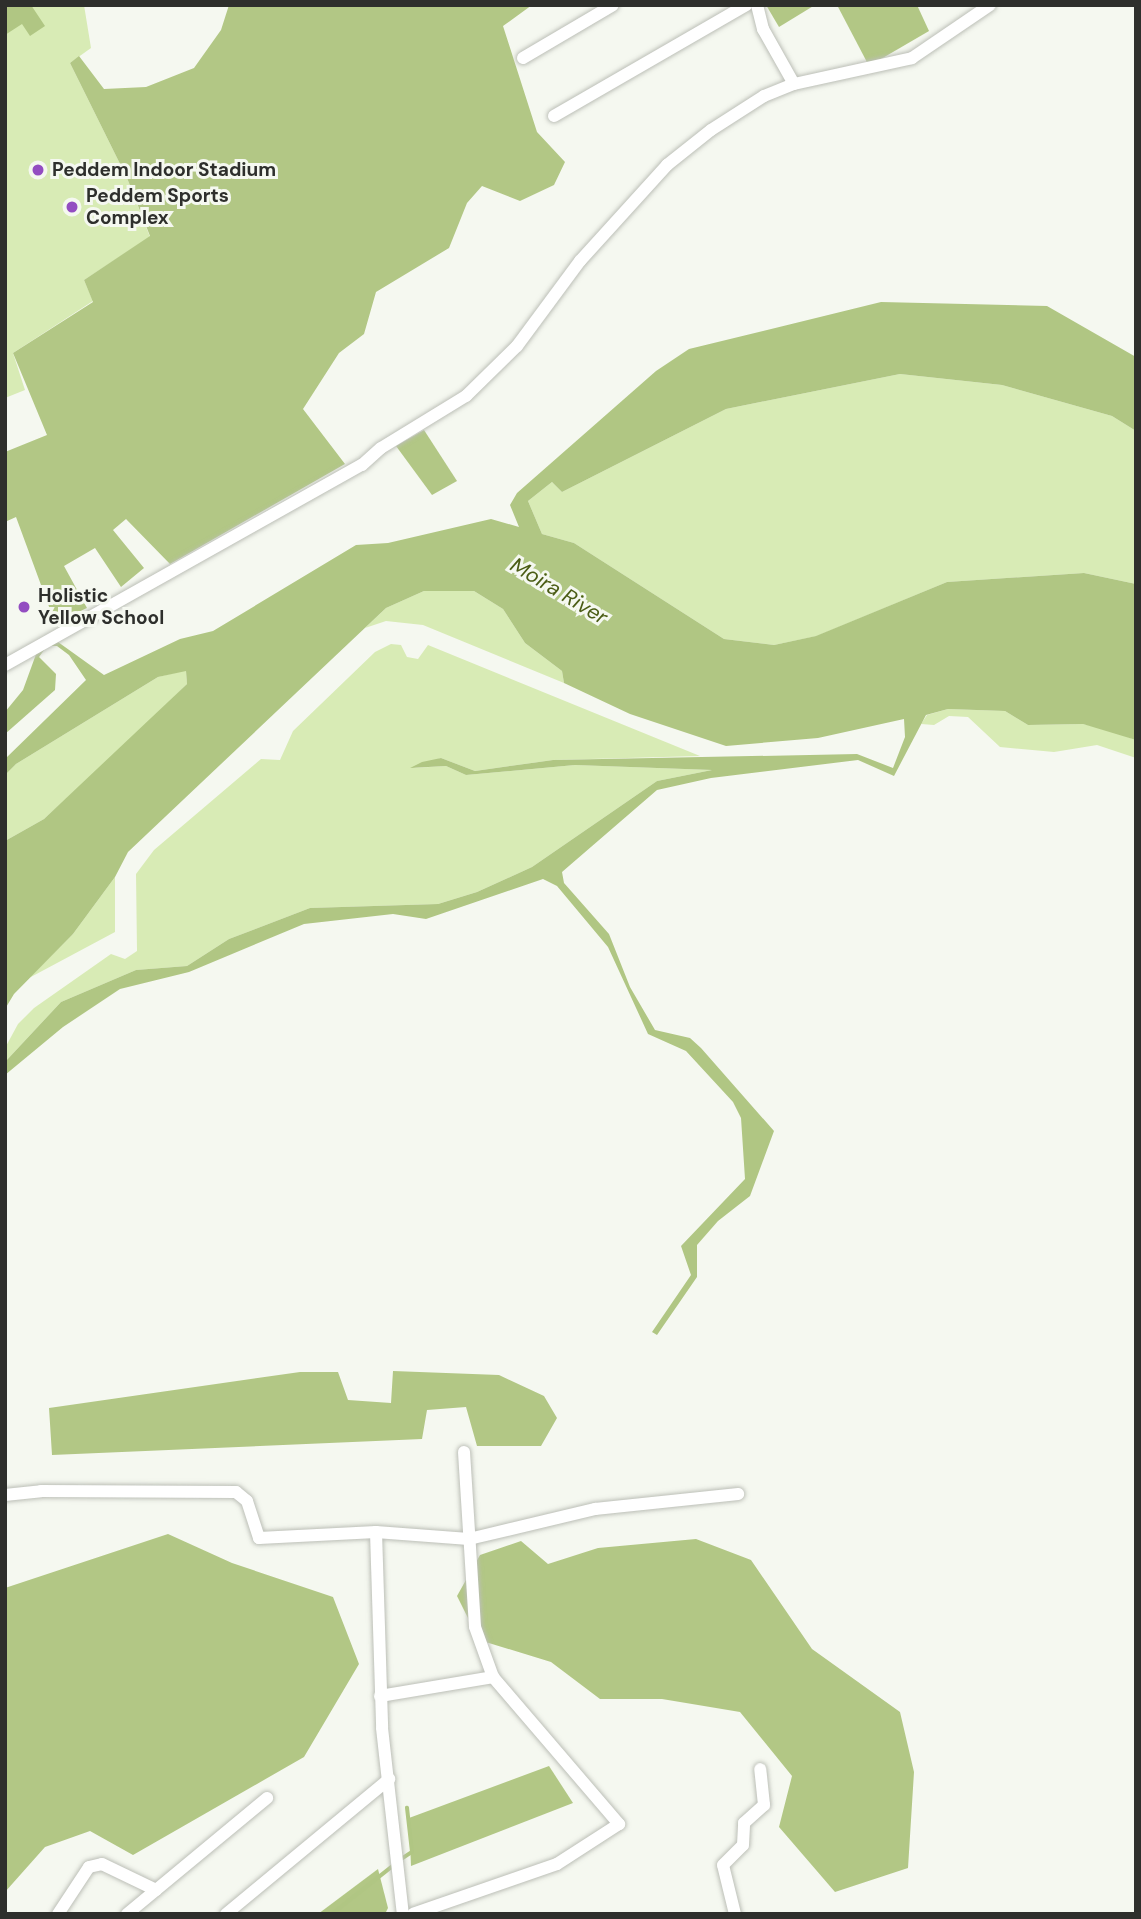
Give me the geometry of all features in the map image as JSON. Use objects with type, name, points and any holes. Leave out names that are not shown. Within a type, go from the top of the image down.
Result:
[{"type":"street","points":[[523,58],[613,5]]},
{"type":"street","points":[[554,116],[746,5]]},
{"type":"street","points":[[757,5],[763,29],[794,84]]},
{"type":"street","points":[[5,665],[362,465],[381,448],[466,396],[517,346],[580,261],[667,165],[764,96],[794,84],[912,58],[990,5]]},
{"type":"street","points":[[413,1914],[557,1864],[619,1824],[493,1677],[475,1628],[464,1452]]},
{"type":"street","points":[[5,1495],[41,1491],[236,1492],[247,1501],[258,1538],[376,1532],[469,1539],[595,1509],[738,1494]]},
{"type":"street","points":[[376,1532],[380,1696],[403,1914]]},
{"type":"street","points":[[380,1696],[493,1677]]},
{"type":"street","points":[[735,1914],[723,1865],[743,1844],[744,1823],[764,1805],[760,1769]]},
{"type":"street","points":[[226,1914],[389,1779]]},
{"type":"street","points":[[127,1914],[267,1798]]},
{"type":"street","points":[[58,1914],[89,1867],[102,1864],[156,1890]]},
{"type":"shaded area","name":"Peddem Sports Complex","points":[[5,5],[84,5],[91,48],[70,63],[127,178],[150,237],[84,280],[93,301],[13,353],[25,390],[5,398]]},
{"type":"shaded area","points":[[229,5],[532,5],[503,26],[537,132],[565,162],[554,185],[520,201],[482,186],[467,203],[449,248],[376,292],[364,334],[339,353],[303,409],[345,464],[170,564],[126,519],[113,530],[144,568],[121,587],[95,548],[64,566],[87,608],[55,623],[16,517],[5,522],[5,452],[47,435],[13,353],[93,302],[84,280],[150,236],[127,178],[70,63],[79,56],[104,89],[146,87],[194,68],[221,30]]},
{"type":"shaded area","points":[[766,5],[815,5],[779,27]]},
{"type":"shaded area","points":[[837,5],[917,5],[929,31],[869,66]]},
{"type":"shaded area","points":[[900,374],[1002,385],[1112,416],[1136,431],[1136,584],[1084,573],[947,582],[817,636],[774,645],[724,639],[574,543],[542,534],[528,501],[552,482],[562,492],[726,409]]},
{"type":"shaded area","points":[[424,430],[457,481],[432,495],[396,446]]},
{"type":"shaded area","points":[[424,591],[474,591],[503,609],[525,643],[562,671],[564,683],[423,625],[386,621],[365,628],[386,608]]},
{"type":"shaded area","points":[[391,644],[401,645],[407,657],[418,659],[428,645],[700,756],[553,760],[475,771],[441,758],[413,768],[446,766],[466,775],[575,765],[712,770],[657,781],[532,867],[477,892],[438,904],[310,908],[229,939],[187,966],[136,970],[61,1002],[5,1062],[5,1048],[18,1024],[34,1008],[111,954],[125,959],[137,951],[136,874],[154,850],[261,759],[280,760],[293,731],[375,652]]},
{"type":"shaded area","points":[[186,670],[187,684],[117,752],[44,819],[5,841],[5,775],[16,764],[158,677]]},
{"type":"shaded area","points":[[948,709],[1005,711],[1028,725],[1083,724],[1106,729],[1136,740],[1136,758],[1097,745],[1054,752],[1000,747],[968,717],[949,716],[934,725],[921,724],[927,715]]},
{"type":"shaded area","points":[[115,877],[115,932],[29,978],[73,934]]},
{"type":"shaded area","points":[[393,1371],[499,1375],[544,1396],[557,1418],[541,1446],[477,1446],[466,1407],[427,1410],[422,1439],[52,1455],[49,1408],[300,1372],[338,1372],[348,1400],[391,1403]]},
{"type":"shaded area","points":[[168,1534],[232,1563],[333,1597],[359,1664],[304,1757],[133,1855],[90,1831],[45,1847],[5,1892],[5,1588]]},
{"type":"shaded area","points":[[696,1539],[751,1560],[812,1649],[900,1712],[914,1772],[908,1868],[835,1892],[779,1827],[792,1776],[740,1712],[662,1699],[600,1699],[551,1662],[479,1640],[457,1596],[480,1555],[521,1541],[548,1564],[598,1548]]},
{"type":"shaded area","points":[[549,1766],[573,1803],[411,1866],[409,1818]]},
{"type":"shaded area","points":[[378,1869],[388,1908],[385,1914],[318,1914]]},
{"type":"water","points":[[5,5],[31,5],[45,26],[30,36],[22,24],[5,35]]},
{"type":"water","name":"Moira River","points":[[881,302],[1047,306],[1136,357],[1136,431],[1112,416],[1002,385],[900,374],[726,409],[562,492],[552,482],[528,501],[542,534],[574,543],[724,639],[774,645],[816,636],[947,582],[1084,573],[1136,584],[1136,740],[1083,724],[1028,725],[1005,711],[948,709],[926,715],[894,776],[858,760],[711,778],[657,790],[562,872],[564,883],[609,934],[630,987],[655,1030],[690,1038],[774,1131],[750,1196],[718,1221],[697,1245],[697,1277],[657,1335],[652,1332],[691,1275],[681,1246],[745,1179],[741,1118],[733,1102],[686,1051],[648,1034],[608,947],[557,886],[543,879],[426,919],[393,914],[304,924],[189,972],[120,989],[63,1027],[5,1075],[5,1062],[61,1002],[136,970],[187,966],[229,939],[310,908],[438,904],[477,892],[532,867],[657,781],[712,770],[575,765],[466,775],[446,766],[410,768],[422,762],[441,758],[475,771],[553,760],[857,754],[893,768],[905,737],[904,719],[818,738],[726,746],[630,714],[564,683],[562,671],[525,643],[503,609],[474,591],[424,591],[386,608],[128,852],[115,877],[73,934],[14,994],[5,1009],[5,841],[44,819],[187,684],[186,671],[158,677],[16,764],[5,775],[5,759],[86,680],[69,655],[57,646],[47,646],[39,657],[56,674],[55,690],[5,734],[5,712],[23,690],[39,646],[58,642],[104,675],[180,639],[213,631],[356,545],[388,543],[491,519],[519,527],[510,505],[517,493],[656,371],[689,349]]},
{"type":"waterway","points":[[400,1860],[412,1852],[407,1808]]},
{"type":"waterway","points":[[332,1914],[394,1865]]},
{"type":"place","name":"Peddem Indoor Stadium","points":[[38,170]]},
{"type":"place","name":"Peddem Sports Complex","points":[[72,207]]},
{"type":"place","name":"Holistic Yellow School","points":[[24,607]]}]
